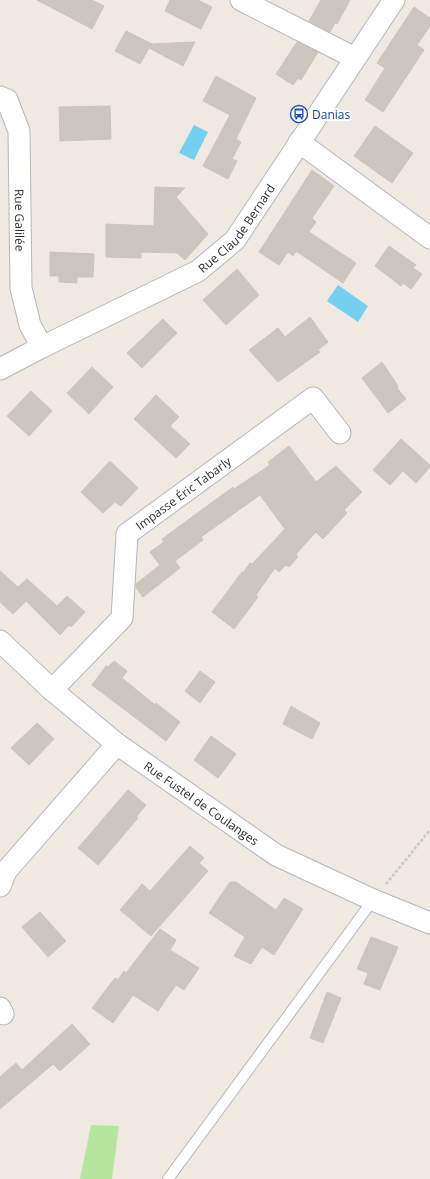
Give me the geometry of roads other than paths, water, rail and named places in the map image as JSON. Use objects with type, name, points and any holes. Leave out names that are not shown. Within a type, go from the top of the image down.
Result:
[{"type":"street","points":[[241,0],[355,58]]},
{"type":"street","name":"Rue Claude Bernard","points":[[0,369],[42,346],[198,271],[235,240],[394,0]]},
{"type":"street","name":"Rue Galilée","points":[[0,97],[7,100],[19,131],[21,288],[30,325],[42,346]]},
{"type":"street","points":[[299,142],[430,238]]},
{"type":"street","name":"Impasse Éric Tabarly","points":[[52,690],[122,618],[127,534],[313,398],[340,433]]},
{"type":"street","name":"Rue Fustel de Coulanges","points":[[0,641],[52,690],[117,744],[276,855],[373,900],[430,923]]},
{"type":"street","points":[[0,886],[6,871],[117,744]]},
{"type":"lane","points":[[168,1179],[373,900]]},
{"type":"water","points":[[194,125],[208,132],[194,160],[179,153]]},
{"type":"water","points":[[338,285],[368,306],[358,322],[327,301]]},
{"type":"place","name":"Danias","points":[[299,114]]}]
